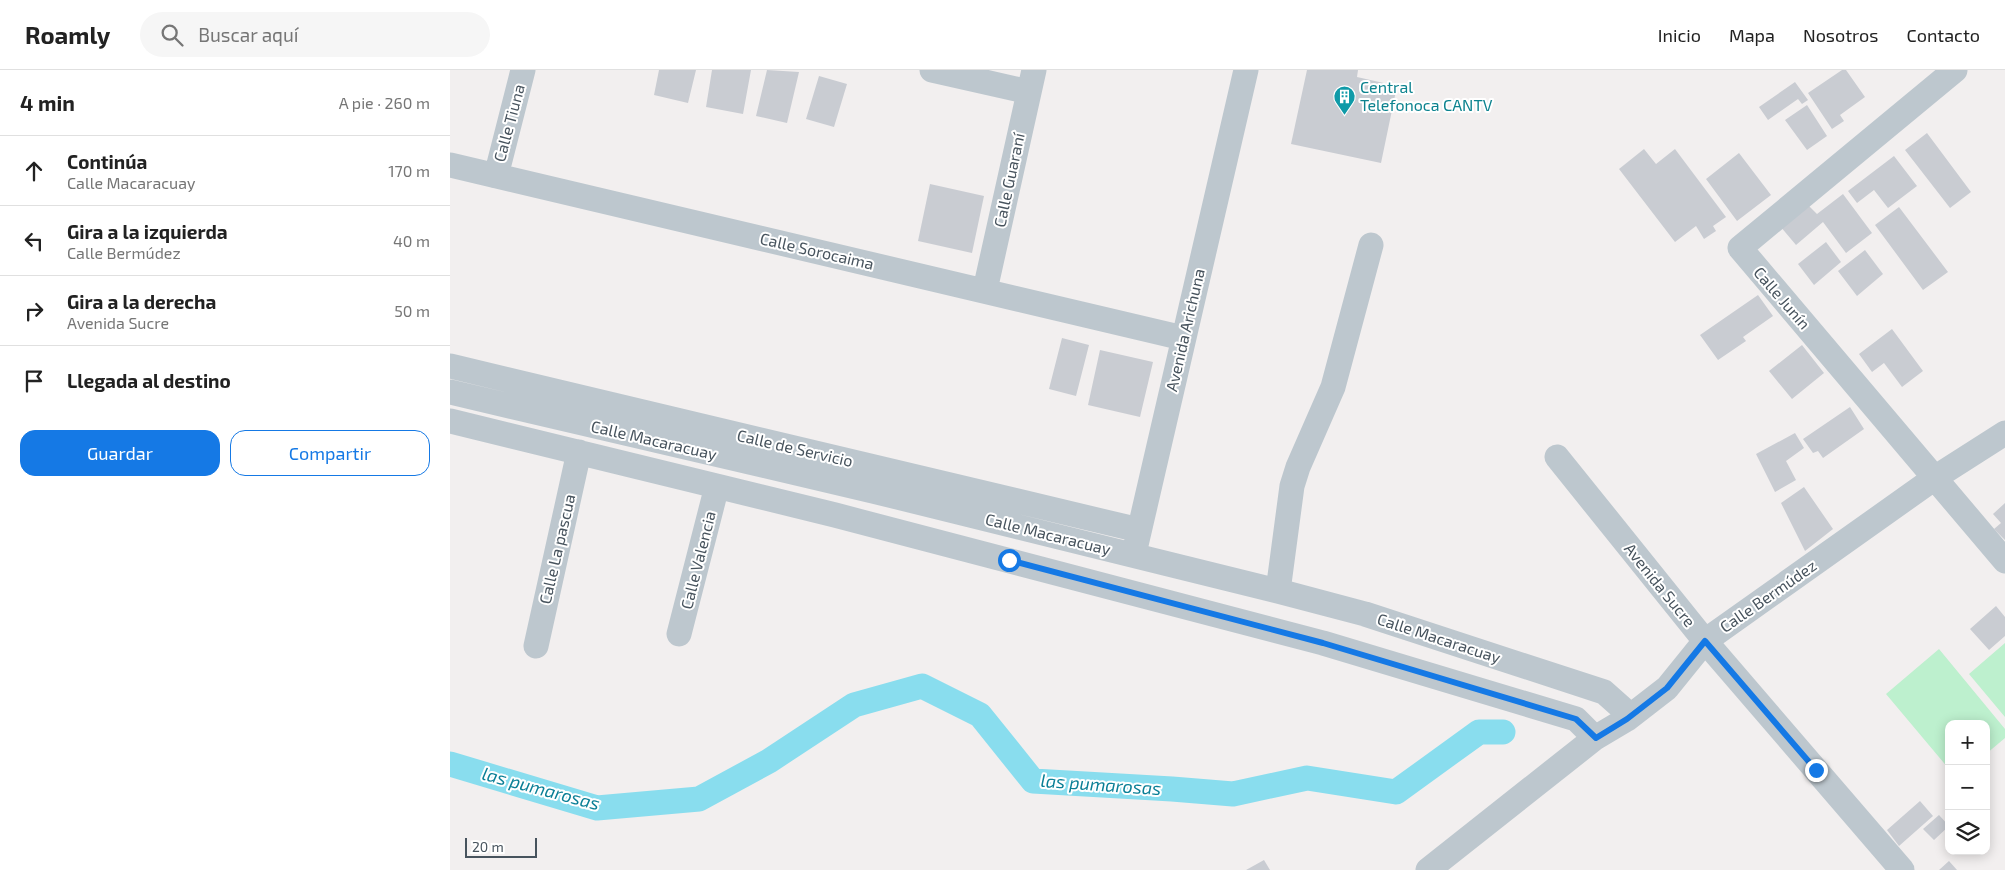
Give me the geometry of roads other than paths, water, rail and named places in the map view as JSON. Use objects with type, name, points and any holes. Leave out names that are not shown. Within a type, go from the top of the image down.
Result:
[{"type":"street","name":"Calle Tiuna","points":[[496,176],[523,70]]},
{"type":"street","points":[[932,70],[1031,81]]},
{"type":"street","name":"Avenida Arichuna","points":[[1125,591],[1246,70]]},
{"type":"street","name":"Calle Junín","points":[[1955,70],[1740,248],[1936,477],[2005,561]]},
{"type":"street","name":"Calle Guaraní","points":[[986,290],[1031,81]]},
{"type":"street","name":"Calle Sorocaima","points":[[450,165],[1183,338]]},
{"type":"street","points":[[1278,591],[1292,486],[1298,467],[1333,387],[1372,245]]},
{"type":"street","name":"Calle de Servicio","points":[[450,366],[1139,530]]},
{"type":"street","name":"Calle Macaracuay","points":[[450,392],[873,491],[1365,614],[1604,692],[1622,708],[1627,719]]},
{"type":"street","name":"Calle Macaracuay","points":[[450,421],[717,486],[1323,643],[1576,719],[1596,738]]},
{"type":"street","name":"Calle Bermúdez","points":[[1428,870],[1596,738],[1627,719],[1667,688],[1705,641],[1936,477],[2005,433]]},
{"type":"street","name":"Calle La pascua","points":[[536,646],[579,452]]},
{"type":"street","name":"Avenida Sucre","points":[[1557,457],[1705,641],[1902,870]]},
{"type":"street","name":"Calle Valencia","points":[[679,634],[717,486]]},
{"type":"waterway","name":"las pumarosas","points":[[450,764],[597,808],[699,799],[769,761],[854,705],[922,686],[980,715],[1033,781],[1233,794],[1307,778],[1396,792],[1479,732],[1503,732]]},
{"type":"place","name":"Central Telefonoca CANTV","points":[[1344,115]]}]
